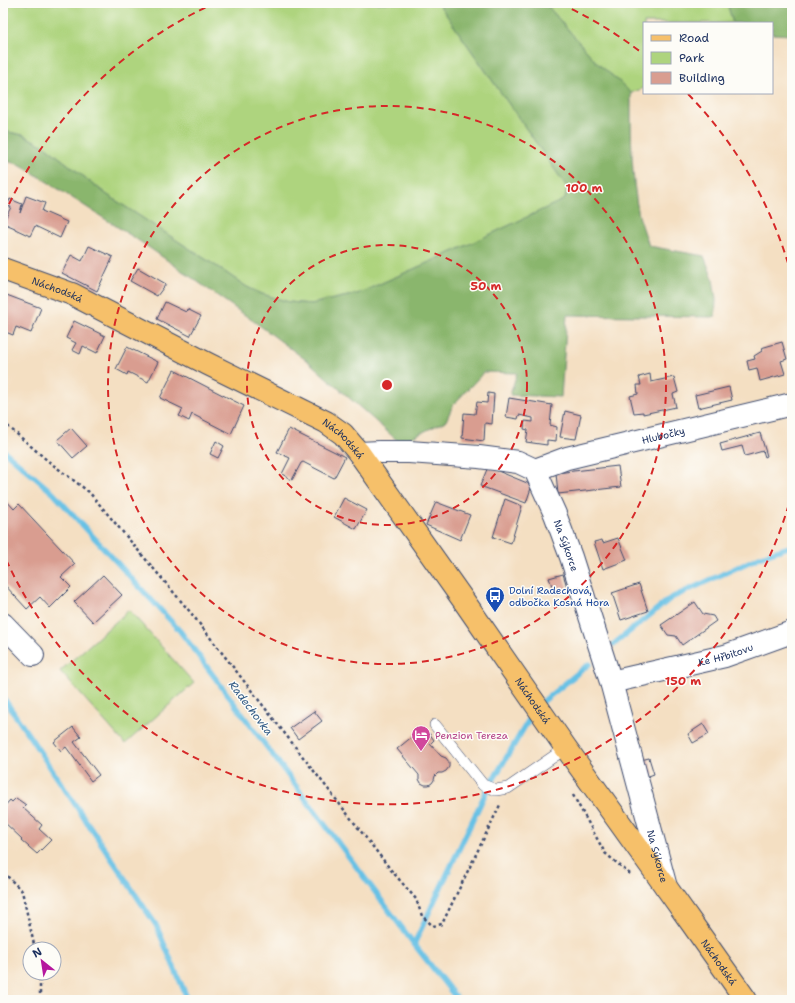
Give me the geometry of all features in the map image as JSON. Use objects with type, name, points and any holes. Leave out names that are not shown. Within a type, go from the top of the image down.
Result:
[{"type":"main road","name":"Náchodská","points":[[3,268],[72,294],[208,364],[326,422],[343,434],[359,453],[566,748],[746,1000]]},
{"type":"street","name":"Hlubočky","points":[[536,470],[568,458],[792,404]]},
{"type":"street","points":[[359,453],[410,452],[479,457],[518,462],[536,470]]},
{"type":"street","name":"Na Sýkorce","points":[[536,470],[555,514],[571,557],[611,682],[666,887]]},
{"type":"street","points":[[3,624],[33,655]]},
{"type":"street","name":"Ke Hřbitovu","points":[[611,682],[725,656],[792,632]]},
{"type":"lane","points":[[435,725],[483,785],[496,790],[508,788],[566,748]]},
{"type":"path","points":[[3,422],[48,461],[89,492],[191,613],[391,870],[416,899],[422,916],[433,926],[442,924],[508,788]]},
{"type":"path","points":[[3,872],[22,891],[34,941]]},
{"type":"path","points":[[40,981],[40,1000]]},
{"type":"green space","points":[[3,3],[438,3],[567,187],[566,199],[459,249],[357,294],[311,304],[289,302],[262,294],[247,287],[106,194],[46,147],[23,135],[3,131]]},
{"type":"green space","points":[[438,3],[545,3],[597,63],[631,93],[631,139],[634,186],[639,216],[649,246],[704,256],[713,279],[716,300],[715,317],[567,315],[561,397],[510,395],[517,373],[484,372],[453,405],[446,421],[400,443],[310,363],[259,325],[144,244],[21,165],[3,160],[3,131],[23,135],[46,147],[106,194],[247,287],[262,294],[289,302],[311,304],[357,294],[459,249],[565,199],[567,187]]},
{"type":"green space","points":[[545,3],[727,3],[733,22],[643,22],[643,88],[631,93],[597,63]]},
{"type":"green space","points":[[727,3],[792,3],[792,35],[773,34],[773,22],[733,22]]},
{"type":"green space","points":[[129,610],[194,683],[125,744],[60,671]]},
{"type":"building","points":[[26,196],[45,203],[42,211],[67,222],[60,238],[35,226],[30,236],[3,223],[11,207],[7,206],[10,199],[22,204],[20,213]]},
{"type":"building","points":[[89,246],[113,257],[97,291],[62,273],[71,255],[82,261]]},
{"type":"building","points":[[138,268],[166,284],[157,296],[130,281]]},
{"type":"building","points":[[4,294],[41,308],[31,333],[16,327],[13,335],[3,331]]},
{"type":"building","points":[[165,302],[186,312],[187,309],[201,316],[190,336],[157,319]]},
{"type":"building","points":[[74,321],[105,336],[97,353],[83,346],[80,354],[72,350],[76,343],[66,338]]},
{"type":"building","points":[[782,342],[787,359],[781,361],[785,374],[760,381],[757,368],[749,370],[747,361],[755,359],[754,356],[762,351],[761,348]]},
{"type":"building","points":[[127,347],[158,362],[148,382],[128,372],[127,375],[116,369]]},
{"type":"building","points":[[174,370],[244,406],[231,434],[192,414],[189,421],[179,416],[183,409],[160,398]]},
{"type":"building","points":[[650,374],[651,382],[674,377],[678,392],[673,394],[676,407],[643,414],[643,412],[634,413],[630,396],[638,394],[637,385],[641,385],[639,377]]},
{"type":"building","points":[[729,387],[732,400],[698,408],[695,395]]},
{"type":"building","points":[[488,393],[494,394],[492,424],[485,423],[484,441],[462,438],[464,413],[475,414],[477,402],[487,403]]},
{"type":"building","points":[[509,398],[552,405],[550,425],[557,427],[556,441],[547,440],[547,445],[526,442],[528,430],[524,429],[525,421],[533,422],[533,418],[519,415],[518,419],[506,417]]},
{"type":"building","points":[[565,411],[581,415],[576,439],[560,437]]},
{"type":"building","points":[[71,428],[87,446],[73,458],[57,440]]},
{"type":"building","points":[[289,429],[345,457],[334,478],[303,462],[292,480],[282,474],[290,458],[277,452]]},
{"type":"building","points":[[760,433],[767,456],[765,457],[763,451],[745,456],[742,446],[722,451],[720,444]]},
{"type":"building","points":[[216,441],[224,446],[218,458],[210,454]]},
{"type":"building","points":[[618,466],[621,487],[558,494],[556,473]]},
{"type":"building","points":[[488,467],[532,485],[526,503],[480,486]]},
{"type":"building","points":[[344,498],[367,510],[356,529],[334,517]]},
{"type":"building","points":[[5,499],[14,509],[19,504],[75,564],[61,577],[71,587],[50,608],[40,597],[27,609],[3,583],[3,500]]},
{"type":"building","points":[[505,499],[522,506],[511,543],[493,537]]},
{"type":"building","points":[[436,502],[470,515],[460,540],[426,525]]},
{"type":"building","points":[[618,538],[627,560],[603,569],[594,542],[602,540],[603,543]]},
{"type":"building","points":[[563,574],[568,590],[555,594],[549,578]]},
{"type":"building","points":[[103,575],[122,595],[93,622],[74,602]]},
{"type":"building","points":[[639,584],[648,611],[621,620],[612,593]]},
{"type":"building","points":[[695,602],[703,614],[713,616],[716,621],[682,645],[676,636],[668,635],[661,625]]},
{"type":"building","points":[[314,711],[322,721],[298,739],[290,728]]},
{"type":"building","points":[[703,724],[709,734],[693,743],[688,734]]},
{"type":"building","points":[[73,727],[81,737],[74,742],[99,775],[91,781],[66,747],[61,751],[54,742]]},
{"type":"building","name":"Penzion Tereza","points":[[419,731],[424,737],[429,733],[434,740],[430,744],[449,762],[449,767],[446,771],[438,773],[429,785],[421,783],[419,775],[397,749]]},
{"type":"building","points":[[649,758],[654,774],[646,777],[641,760]]},
{"type":"building","points":[[16,798],[26,805],[23,808],[42,825],[39,829],[51,840],[37,854],[3,821],[3,808],[10,800],[12,802]]},
{"type":"waterway","name":"Radechovka","points":[[3,450],[53,493],[180,631],[414,944],[458,1000]]},
{"type":"waterway","points":[[614,644],[671,598],[764,555],[792,546]]},
{"type":"waterway","points":[[541,703],[589,664]]},
{"type":"waterway","points":[[3,697],[156,925],[188,1000]]},
{"type":"waterway","points":[[414,944],[486,792],[534,711]]},
{"type":"place","name":"Dolní Radechová, odbočka Kosná Hora","points":[[495,613]]},
{"type":"place","name":"Penzion Tereza","points":[[421,752]]}]
